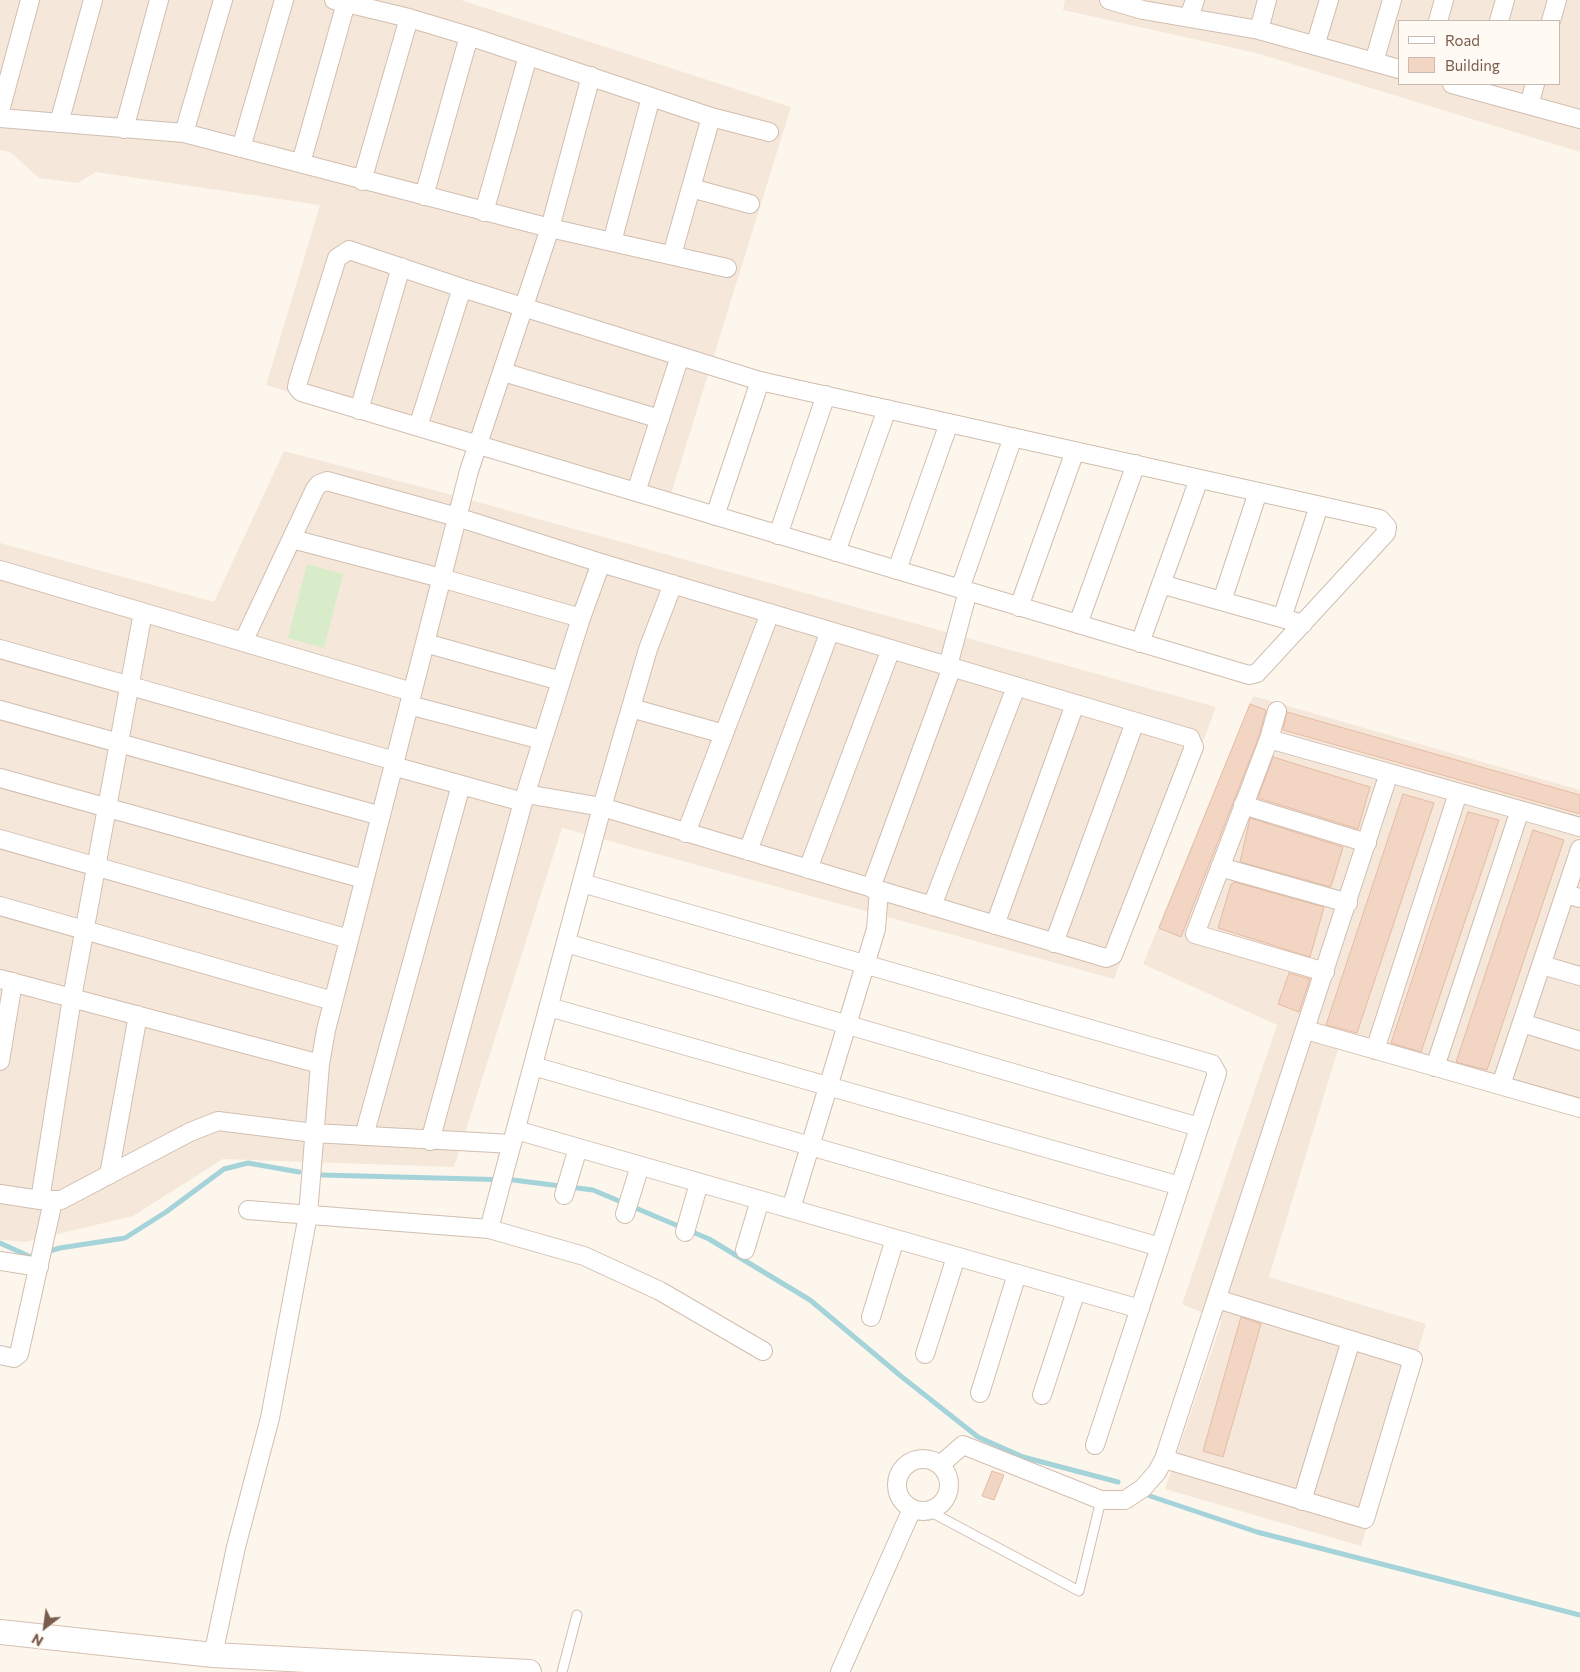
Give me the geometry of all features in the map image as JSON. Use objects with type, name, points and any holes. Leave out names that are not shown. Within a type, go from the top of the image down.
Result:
[{"type":"main road","points":[[0,1632],[213,1655],[529,1672]]},
{"type":"street","points":[[0,110],[30,0]]},
{"type":"street","points":[[59,123],[93,0]]},
{"type":"street","points":[[124,128],[159,0]]},
{"type":"street","points":[[184,133],[223,0]]},
{"type":"street","points":[[241,148],[284,0]]},
{"type":"street","points":[[1109,0],[1144,5],[1189,17],[1259,30],[1398,69]]},
{"type":"street","points":[[1189,17],[1194,0]]},
{"type":"street","points":[[1259,30],[1267,0]]},
{"type":"street","points":[[1315,46],[1329,0]]},
{"type":"street","points":[[1374,62],[1392,0]]},
{"type":"street","points":[[1438,20],[1444,0]]},
{"type":"street","points":[[1500,20],[1505,0]]},
{"type":"street","points":[[1552,20],[1557,0]]},
{"type":"street","points":[[301,163],[340,1],[409,18],[469,36],[711,117],[768,132]]},
{"type":"street","points":[[362,181],[409,18]]},
{"type":"street","points":[[424,196],[469,36]]},
{"type":"street","points":[[484,212],[528,56]]},
{"type":"street","points":[[213,1655],[234,1556],[270,1418],[308,1215],[320,1064],[333,1001],[441,578],[477,445],[550,228],[591,76]]},
{"type":"street","points":[[1459,85],[1481,88],[1529,105],[1580,119]]},
{"type":"street","points":[[1529,105],[1535,85]]},
{"type":"street","points":[[612,242],[651,97]]},
{"type":"street","points":[[672,255],[711,117]]},
{"type":"street","points":[[0,118],[184,133],[484,212],[727,268]]},
{"type":"street","points":[[691,188],[750,204]]},
{"type":"street","points":[[349,250],[462,288],[525,306],[760,381],[1380,519],[1387,527],[1383,540],[1253,675],[359,410],[301,392],[297,387],[337,258],[349,250]]},
{"type":"street","points":[[359,410],[401,267]]},
{"type":"street","points":[[418,427],[462,288]]},
{"type":"street","points":[[636,492],[680,356]]},
{"type":"street","points":[[502,372],[660,419]]},
{"type":"street","points":[[715,516],[760,381]]},
{"type":"street","points":[[778,535],[826,395]]},
{"type":"street","points":[[836,552],[886,409]]},
{"type":"street","points":[[897,570],[949,422]]},
{"type":"street","points":[[791,1209],[876,929],[875,889],[950,667],[964,590],[1013,437]]},
{"type":"street","points":[[1019,607],[1075,451]]},
{"type":"street","points":[[1078,624],[1136,464]]},
{"type":"street","points":[[1140,643],[1199,479]]},
{"type":"street","points":[[0,649],[462,785],[524,798],[602,808],[1106,958],[1113,955],[1194,747],[1190,738],[602,563],[457,517],[323,482],[315,489],[243,642]]},
{"type":"street","points":[[1222,601],[1258,492]]},
{"type":"street","points":[[1282,618],[1320,506]]},
{"type":"street","points":[[292,539],[441,578],[581,618]]},
{"type":"street","points":[[430,1141],[524,798],[581,618],[602,563]]},
{"type":"street","points":[[0,570],[243,642],[410,699],[542,740]]},
{"type":"street","points":[[490,1229],[602,808],[648,649],[673,584]]},
{"type":"street","points":[[1161,584],[1302,624]]},
{"type":"street","points":[[0,1355],[14,1358],[19,1354],[39,1267],[72,998],[142,612]]},
{"type":"street","points":[[686,833],[770,613]]},
{"type":"street","points":[[748,851],[830,631]]},
{"type":"street","points":[[425,643],[561,681]]},
{"type":"street","points":[[808,869],[891,649]]},
{"type":"street","points":[[932,906],[1016,687]]},
{"type":"street","points":[[996,925],[1075,704]]},
{"type":"street","points":[[631,708],[724,734]]},
{"type":"street","points":[[0,710],[381,816]]},
{"type":"street","points":[[1277,711],[1269,739],[1195,934],[1325,972]]},
{"type":"street","points":[[1054,943],[1135,722]]},
{"type":"street","points":[[1269,739],[1580,827]]},
{"type":"street","points":[[940,1464],[963,1445],[1101,1500],[1125,1500],[1143,1488],[1157,1472],[1164,1459],[1348,903],[1389,773]]},
{"type":"street","points":[[0,778],[364,879]]},
{"type":"street","points":[[364,1136],[462,785]]},
{"type":"street","points":[[1375,1050],[1458,792]]},
{"type":"street","points":[[1243,805],[1367,842]]},
{"type":"street","points":[[1435,1067],[1520,810]]},
{"type":"street","points":[[0,839],[349,939]]},
{"type":"street","points":[[1501,1086],[1542,965],[1572,896],[1580,849]]},
{"type":"street","points":[[1220,868],[1348,903]]},
{"type":"street","points":[[582,883],[1212,1064],[1217,1072],[1095,1445]]},
{"type":"street","points":[[0,906],[333,1001]]},
{"type":"street","points":[[566,943],[1199,1127]]},
{"type":"street","points":[[1542,965],[1580,976]]},
{"type":"street","points":[[0,1061],[7,981],[320,1064]]},
{"type":"street","points":[[549,1007],[1180,1186]]},
{"type":"street","points":[[109,1175],[138,1015]]},
{"type":"street","points":[[1522,1024],[1580,1042]]},
{"type":"street","points":[[1306,1030],[1580,1108]]},
{"type":"street","points":[[533,1066],[1160,1247]]},
{"type":"street","points":[[0,1194],[47,1201],[61,1200],[212,1122],[314,1133],[430,1141],[514,1137],[578,1148],[1140,1309]]},
{"type":"street","points":[[564,1195],[578,1148]]},
{"type":"street","points":[[625,1214],[640,1166]]},
{"type":"street","points":[[685,1232],[699,1183]]},
{"type":"street","points":[[745,1250],[760,1200]]},
{"type":"street","points":[[248,1210],[490,1229],[584,1256],[660,1291],[763,1351]]},
{"type":"street","points":[[871,1317],[895,1239]]},
{"type":"street","points":[[926,1354],[956,1257]]},
{"type":"street","points":[[0,1260],[39,1267]]},
{"type":"street","points":[[980,1393],[1017,1274]]},
{"type":"street","points":[[1042,1395],[1076,1291]]},
{"type":"street","points":[[1164,1459],[1365,1520],[1413,1359],[1216,1299]]},
{"type":"street","points":[[1302,1501],[1351,1340]]},
{"type":"street","points":[[840,1672],[920,1510],[943,1503],[950,1487],[946,1471],[940,1464],[923,1459],[907,1464],[901,1471],[898,1479],[900,1497],[920,1510]]},
{"type":"lane","points":[[920,1510],[1079,1591],[1101,1500]]},
{"type":"lane","points":[[562,1672],[577,1616]]},
{"type":"shaded area","points":[[0,0],[461,0],[791,107],[666,510],[266,385],[320,205],[96,172],[78,183],[39,178],[10,152],[0,150]]},
{"type":"shaded area","points":[[1065,0],[1580,0],[1580,152],[1256,53],[1063,10]]},
{"type":"shaded area","points":[[284,451],[445,493],[1216,707],[1114,979],[562,828],[454,1167],[223,1159],[133,1216],[25,1242],[0,1240],[0,543],[214,602]]},
{"type":"shaded area","points":[[1253,696],[1580,790],[1580,1112],[1338,1049],[1269,1277],[1426,1324],[1361,1546],[1165,1489],[1222,1321],[1182,1304],[1277,1025],[1143,964]]},
{"type":"green space","points":[[307,564],[343,574],[324,648],[288,638]]},
{"type":"building","points":[[1250,704],[1266,710],[1259,736],[1181,937],[1159,928]]},
{"type":"building","points":[[1287,712],[1580,795],[1580,814],[1283,730]]},
{"type":"building","points":[[1273,757],[1370,787],[1358,829],[1258,798]]},
{"type":"building","points":[[1403,794],[1434,803],[1357,1033],[1326,1025]]},
{"type":"building","points":[[1468,812],[1499,820],[1421,1052],[1391,1043]]},
{"type":"building","points":[[1250,818],[1343,847],[1331,887],[1240,862]]},
{"type":"building","points":[[1533,830],[1564,840],[1487,1070],[1456,1062]]},
{"type":"building","points":[[1234,882],[1324,907],[1310,957],[1218,928],[1231,884]]},
{"type":"building","points":[[1289,973],[1310,979],[1299,1012],[1278,1004]]},
{"type":"building","points":[[1241,1317],[1261,1324],[1223,1457],[1203,1451]]},
{"type":"building","points":[[992,1471],[1004,1475],[994,1500],[982,1496]]},
{"type":"waterway","points":[[46,1252],[125,1238],[166,1212],[224,1169],[248,1163],[299,1172]]},
{"type":"waterway","points":[[322,1175],[513,1180],[593,1190],[709,1239],[810,1300],[902,1377],[978,1437],[1023,1457],[1118,1482]]},
{"type":"waterway","points":[[0,1243],[31,1257]]},
{"type":"waterway","points":[[1150,1496],[1257,1532],[1580,1615]]}]
